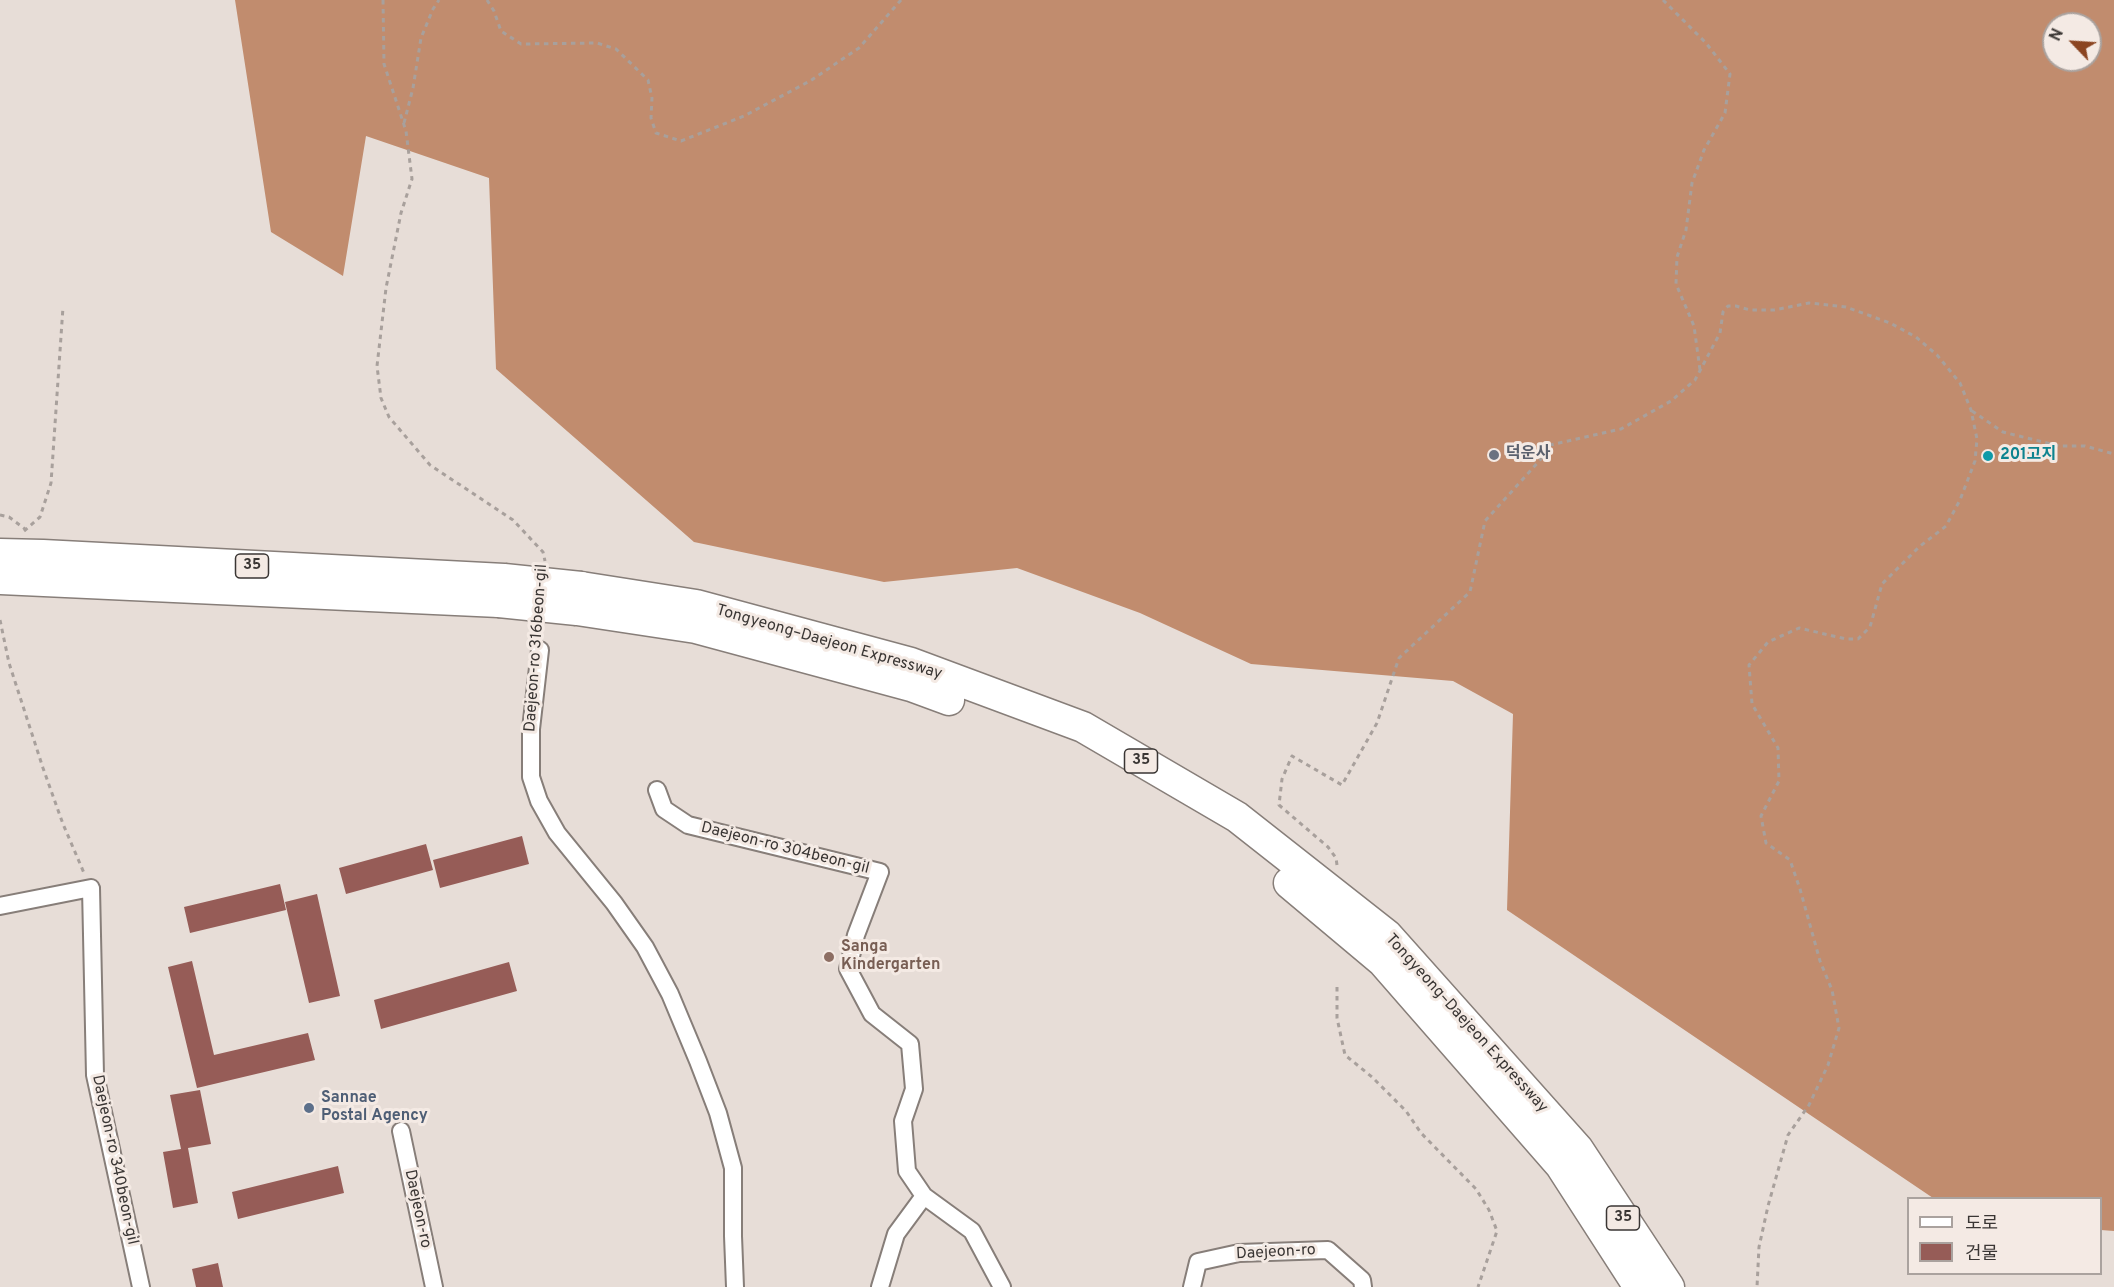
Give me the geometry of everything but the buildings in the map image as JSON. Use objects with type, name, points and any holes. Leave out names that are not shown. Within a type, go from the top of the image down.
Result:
[{"type":"highway","name":"Tongyeong–Daejeon Expressway","points":[[9,545],[43,555],[501,590],[579,599],[696,605],[911,663],[1083,727],[1237,817],[1387,935],[1569,1157],[1669,1287]]},
{"type":"highway","name":"Tongyeong–Daejeon Expressway","points":[[0,579],[501,590]]},
{"type":"highway","name":"Tongyeong–Daejeon Expressway","points":[[1569,1157],[1639,1287]]},
{"type":"street","name":"Daejeon-ro 316beon-gil","points":[[540,650],[531,729],[531,777],[539,801],[557,833],[614,903],[645,946],[670,994],[698,1061],[718,1113],[733,1168],[735,1287]]},
{"type":"street","name":"Daejeon-ro 304beon-gil","points":[[657,790],[664,809],[688,825],[880,873],[856,935],[848,969],[872,1014],[910,1044],[914,1089],[903,1121],[908,1171],[924,1196],[972,1231],[1002,1287]]},
{"type":"street","points":[[0,906],[91,888]]},
{"type":"street","name":"Daejeon-ro 340beon-gil","points":[[91,888],[95,1075],[141,1287]]},
{"type":"street","name":"Daejeon-ro","points":[[401,1131],[434,1287]]},
{"type":"street","points":[[880,1287],[896,1234],[924,1196]]},
{"type":"street","name":"Daejeon-ro","points":[[1192,1287],[1198,1262],[1239,1253],[1328,1250],[1362,1280],[1363,1287]]},
{"type":"path","name":"Daejeon-ro 316beon-gil","points":[[383,0],[384,64],[404,124],[412,179],[394,241],[386,288],[377,366],[381,398],[389,417],[430,465],[513,520],[543,552],[546,566]]},
{"type":"path","points":[[404,124],[413,88],[421,38],[433,9],[441,0]]},
{"type":"path","points":[[487,0],[494,11],[501,32],[521,44],[597,43],[616,49],[648,80],[652,98],[651,118],[656,133],[681,141],[744,116],[810,81],[859,48],[901,0]]},
{"type":"path","points":[[1663,0],[1706,44],[1730,74],[1725,113],[1704,150],[1692,183],[1686,230],[1677,257],[1676,284],[1694,326],[1700,370]]},
{"type":"path","points":[[1337,869],[1336,858],[1328,847],[1280,805],[1281,779],[1292,756],[1342,785],[1377,723],[1399,658],[1470,592],[1485,521],[1551,445],[1621,429],[1671,401],[1695,380],[1720,333],[1723,312],[1728,306],[1750,310],[1773,310],[1809,303],[1846,307],[1890,323],[1916,337],[1936,355],[1960,383],[1971,410],[1977,440],[1975,461],[1960,500],[1946,526],[1919,547],[1882,584],[1870,627],[1858,639],[1846,639],[1799,628],[1768,642],[1749,665],[1752,704],[1778,747],[1779,781],[1761,816],[1766,843],[1790,860],[1820,961],[1832,990],[1839,1028],[1828,1065],[1809,1105],[1788,1135],[1759,1247],[1757,1287]]},
{"type":"path","points":[[9,545],[40,517],[51,483],[63,307]]},
{"type":"path","points":[[1971,410],[2003,432],[2059,446],[2085,446],[2114,454]]},
{"type":"path","points":[[0,515],[9,517],[25,529]]},
{"type":"path","points":[[0,620],[9,663],[47,779],[63,824],[91,888]]},
{"type":"path","points":[[1337,987],[1337,1018],[1345,1055],[1406,1110],[1421,1133],[1476,1189],[1489,1210],[1497,1231],[1478,1287]]},
{"type":"shaded area","points":[[235,0],[2114,0],[2114,1231],[2102,1230],[2102,1197],[1932,1197],[1507,910],[1513,714],[1453,681],[1251,664],[1140,613],[1017,568],[884,582],[694,542],[496,369],[489,178],[366,136],[343,276],[271,232]]},
{"type":"place","name":"덕운사","points":[[1494,455]]},
{"type":"place","name":"201고지","points":[[1988,456]]},
{"type":"place","name":"Sanga Kindergarten","points":[[829,957]]},
{"type":"place","name":"Sannae Postal Agency","points":[[309,1108]]}]
